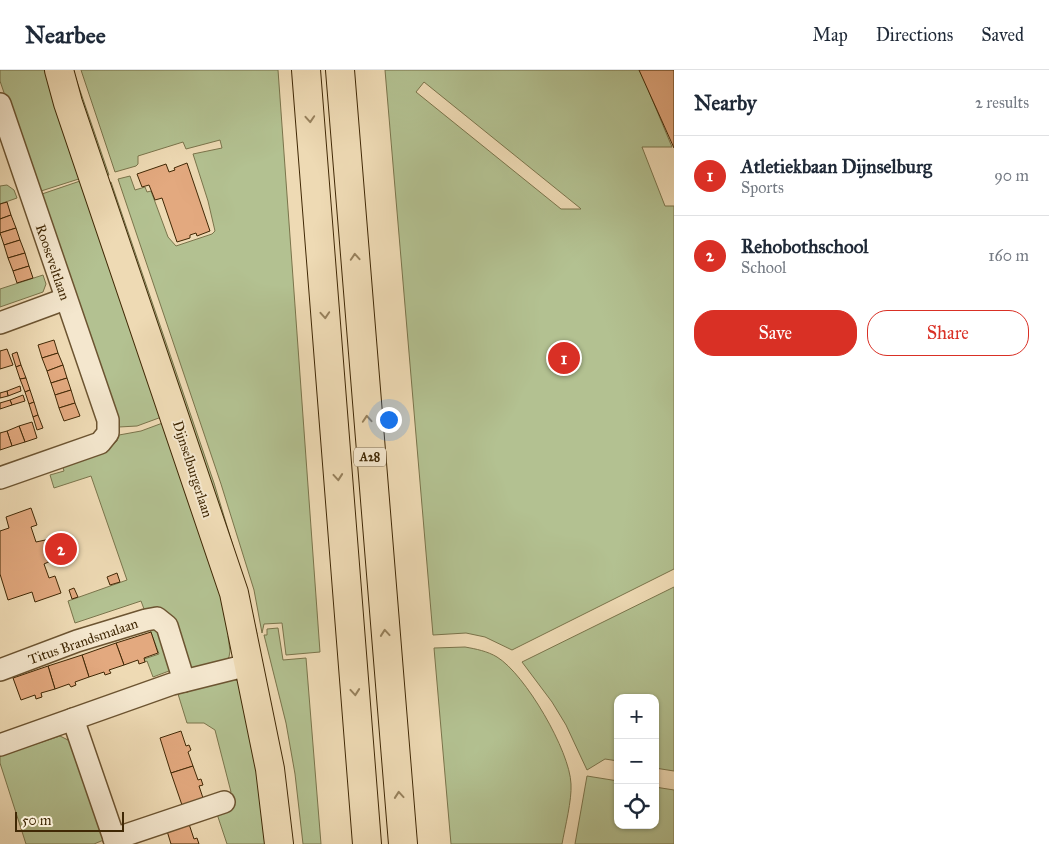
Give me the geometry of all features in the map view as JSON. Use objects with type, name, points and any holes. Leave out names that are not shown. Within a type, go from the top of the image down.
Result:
[{"type":"main road","name":"Dijnselburgerlaan","points":[[54,70],[68,103]]},
{"type":"main road","name":"Dijnselburgerlaan","points":[[59,70],[68,103],[234,593],[270,769],[279,844]]},
{"type":"main road","name":"A28","points":[[306,70],[367,844]]},
{"type":"main road","name":"A28","points":[[340,70],[403,844]]},
{"type":"street","name":"Rooseveltlaan","points":[[0,104],[9,165],[66,299],[108,420],[108,433],[100,443],[0,478]]},
{"type":"street","points":[[0,323],[66,299]]},
{"type":"street","name":"Titus Brandsmalaan","points":[[0,670],[78,641],[157,618],[167,626],[184,681]]},
{"type":"street","points":[[2,737],[73,719],[184,681],[248,665]]},
{"type":"street","points":[[73,719],[115,842],[224,802]]},
{"type":"green space","points":[[0,70],[49,70],[85,177],[38,192],[0,81]]},
{"type":"green space","points":[[73,70],[109,175],[103,177],[102,177]]},
{"type":"green space","points":[[81,70],[278,70],[320,652],[286,655],[282,623],[264,624],[262,633],[254,590],[221,484],[118,179],[130,176],[135,190],[145,187],[147,192],[151,191],[168,237],[176,246],[212,234],[215,231],[208,201],[193,154],[222,148],[220,140],[186,149],[183,142],[138,156],[138,164],[136,166],[115,172]]},
{"type":"green space","points":[[385,70],[640,70],[672,147],[642,147],[665,206],[674,206],[674,569],[512,650],[485,637],[466,633],[433,635]],"holes":[[[424,82],[581,209],[561,209],[416,92]]]},
{"type":"green space","points":[[86,179],[167,415],[137,426],[119,427],[39,195]]},
{"type":"green space","points":[[111,182],[214,483],[246,589],[257,634],[252,635],[105,184]]},
{"type":"green space","points":[[7,185],[14,190],[17,198],[0,204],[0,186]]},
{"type":"green space","points":[[43,275],[46,284],[43,292],[0,307],[0,289]]},
{"type":"green space","points":[[168,421],[205,526],[231,635],[228,636],[230,651],[229,657],[226,660],[192,671],[147,617],[141,601],[75,623],[68,601],[127,580],[91,476],[54,488],[50,475],[64,471],[62,464],[111,447],[117,441],[119,435],[141,431]]},
{"type":"green space","points":[[674,587],[674,771],[659,769],[659,694],[614,694],[614,760],[605,759],[587,770],[566,725],[552,702],[522,662]]},
{"type":"green space","points":[[153,622],[177,668],[153,677],[147,661],[145,662],[144,659],[159,654],[148,624]]},
{"type":"green space","points":[[278,628],[283,660],[306,658],[321,844],[303,844],[295,774],[286,723],[264,635],[267,635],[267,629]]},
{"type":"green space","points":[[465,647],[489,653],[508,666],[532,696],[555,734],[569,770],[571,784],[562,844],[451,844],[434,648]]},
{"type":"green space","points":[[228,678],[239,681],[252,715],[265,844],[227,844],[216,811],[220,797],[231,792],[215,730],[204,723],[187,723],[178,694]]},
{"type":"green space","points":[[60,736],[68,740],[76,749],[106,839],[94,844],[26,844],[0,763],[0,756]]},
{"type":"green space","points":[[587,776],[614,780],[614,829],[659,829],[659,788],[674,790],[674,844],[575,844]]},
{"type":"building","points":[[639,70],[674,70],[674,148],[657,110]]},
{"type":"building","points":[[187,163],[210,231],[197,236],[196,233],[190,235],[190,238],[177,242],[162,198],[155,200],[149,185],[142,187],[137,174],[166,164],[169,172]]},
{"type":"building","points":[[7,202],[11,215],[0,219],[0,204]]},
{"type":"building","points":[[11,215],[16,228],[0,233],[0,219]]},
{"type":"building","points":[[16,228],[20,240],[4,245],[0,233]]},
{"type":"building","points":[[20,240],[25,253],[8,258],[4,245]]},
{"type":"building","points":[[25,253],[29,266],[13,271],[8,258]]},
{"type":"building","points":[[29,266],[33,278],[17,283],[13,271]]},
{"type":"building","points":[[54,340],[58,353],[42,358],[38,345]]},
{"type":"building","points":[[7,349],[13,365],[0,369],[0,351]]},
{"type":"building","points":[[17,352],[21,365],[16,367],[12,354]]},
{"type":"building","points":[[58,353],[63,365],[47,371],[42,358]]},
{"type":"building","points":[[21,365],[26,378],[20,379],[16,367]]},
{"type":"building","points":[[63,365],[67,378],[51,383],[47,371]]},
{"type":"building","points":[[26,378],[30,390],[25,392],[20,379]]},
{"type":"building","points":[[67,378],[71,390],[55,395],[51,383]]},
{"type":"building","points":[[20,386],[21,391],[8,396],[7,391]]},
{"type":"building","points":[[30,390],[34,402],[29,404],[25,392]]},
{"type":"building","points":[[71,390],[75,403],[59,408],[55,395]]},
{"type":"building","points":[[7,391],[8,396],[0,398],[0,393]]},
{"type":"building","points":[[23,395],[25,401],[12,405],[10,400]]},
{"type":"building","points":[[10,400],[12,405],[0,409],[0,403]]},
{"type":"building","points":[[34,402],[38,415],[33,417],[29,404]]},
{"type":"building","points":[[75,403],[80,416],[64,421],[59,408]]},
{"type":"building","points":[[38,415],[43,428],[37,430],[33,417]]},
{"type":"building","points":[[32,422],[37,438],[25,442],[19,426]]},
{"type":"building","points":[[19,426],[25,442],[12,446],[7,431]]},
{"type":"building","points":[[7,431],[12,446],[0,450],[0,433]]},
{"type":"building","points":[[31,508],[37,525],[31,527],[36,542],[50,539],[56,541],[59,546],[60,552],[57,558],[44,564],[49,578],[55,576],[61,593],[35,602],[32,592],[8,600],[0,574],[0,531],[9,528],[6,517]]},
{"type":"building","points":[[117,573],[120,582],[110,585],[107,577]]},
{"type":"building","points":[[74,588],[78,597],[72,599],[69,590]]},
{"type":"building","points":[[151,632],[158,653],[144,658],[145,662],[139,664],[138,660],[124,665],[116,643]]},
{"type":"building","points":[[116,643],[124,665],[109,670],[111,673],[105,675],[104,672],[89,677],[82,655]]},
{"type":"building","points":[[82,655],[89,677],[75,682],[76,685],[71,687],[69,684],[55,689],[48,666]]},
{"type":"building","points":[[48,666],[55,689],[41,693],[42,697],[36,699],[35,695],[21,700],[13,678]]},
{"type":"building","points":[[181,731],[186,746],[189,745],[191,750],[188,752],[193,766],[171,773],[160,738]]},
{"type":"building","points":[[193,766],[198,780],[201,779],[203,785],[199,786],[204,801],[183,808],[171,773]]},
{"type":"building","points":[[189,824],[194,839],[197,838],[199,844],[171,844],[167,831]]},
{"type":"place","name":"Atletiekbaan Dijnselburg","points":[[564,358]]},
{"type":"place","name":"Rehobothschool","points":[[61,549]]}]
